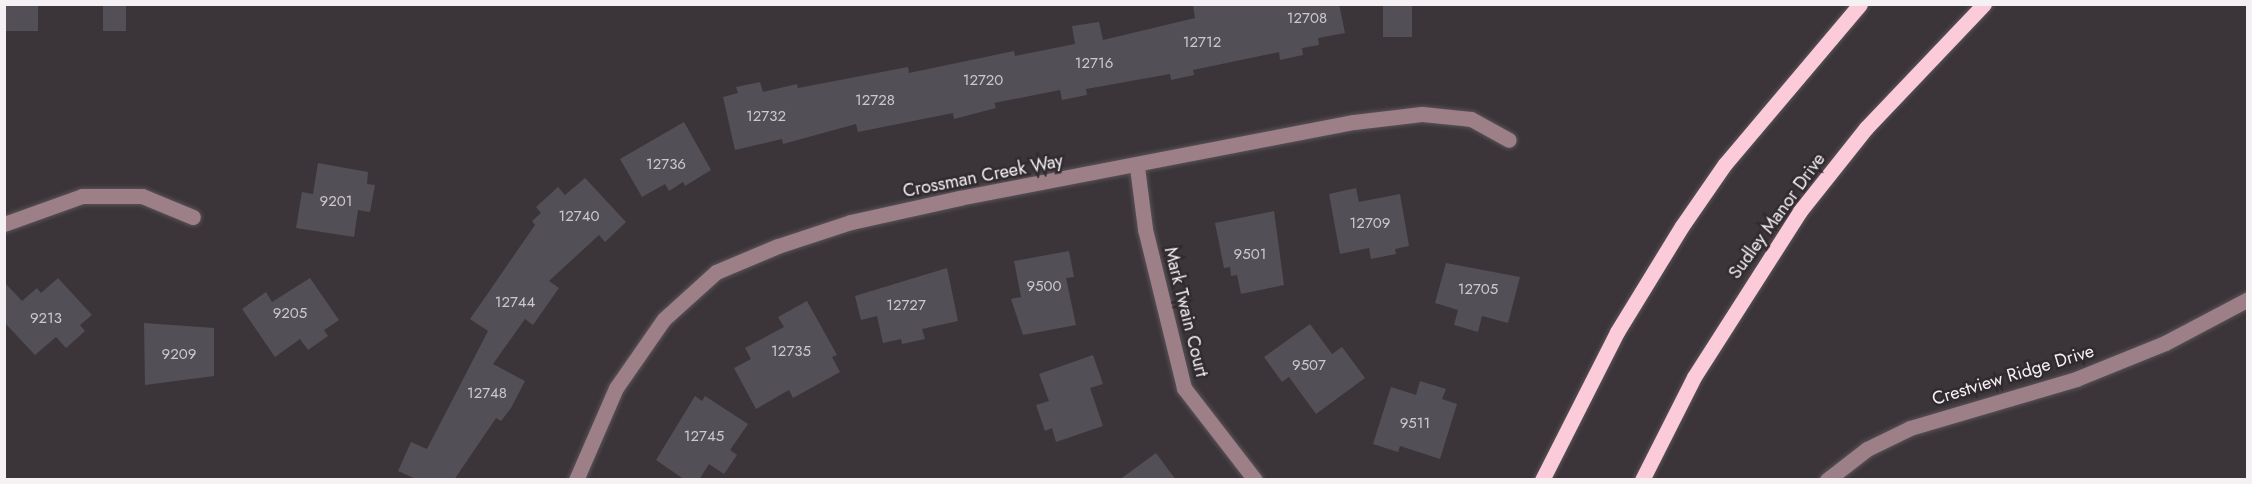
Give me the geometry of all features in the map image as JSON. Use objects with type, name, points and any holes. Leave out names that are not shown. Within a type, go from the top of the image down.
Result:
[{"type":"main road","points":[[1542,480],[1617,332],[1682,226],[1725,164],[1860,4]]},
{"type":"main road","name":"Sudley Manor Drive","points":[[1642,480],[1694,377],[1800,211],[1866,128],[1984,4]]},
{"type":"street","name":"Crossman Creek Way","points":[[576,480],[616,388],[664,319],[716,272],[851,222],[1137,167],[1354,122],[1422,114],[1471,119],[1509,140]]},
{"type":"street","name":"Mark Twain Court","points":[[1137,167],[1148,240],[1184,388],[1255,480]]},
{"type":"street","points":[[4,224],[82,196],[142,196],[193,217]]},
{"type":"street","name":"Crestview Ridge Drive","points":[[1827,480],[1868,449],[1910,428],[2076,380],[2165,343],[2247,298]]},
{"type":"building","points":[[4,4],[38,4],[38,31],[4,31]]},
{"type":"building","points":[[103,4],[126,4],[126,31],[103,31]]},
{"type":"building","points":[[1193,4],[1339,4],[1345,33],[1318,38],[1319,45],[1302,48],[1303,55],[1280,60],[1279,52],[1193,70],[1194,75],[1171,80],[1170,74],[1086,89],[1087,95],[1062,100],[1060,90],[994,103],[996,108],[954,119],[953,113],[858,132],[856,124],[783,144],[782,139],[735,150],[723,97],[738,93],[736,87],[760,82],[763,92],[797,84],[798,88],[908,67],[909,73],[1014,51],[1015,56],[1075,44],[1072,26],[1099,22],[1103,40],[1195,18]]},
{"type":"building","points":[[1383,4],[1412,4],[1412,37],[1383,37]]},
{"type":"building","points":[[684,122],[711,170],[685,186],[683,182],[669,191],[665,184],[642,197],[620,159]]},
{"type":"building","points":[[318,163],[368,172],[367,184],[375,185],[370,212],[358,210],[354,237],[296,228],[302,192],[313,194]]},
{"type":"building","points":[[585,178],[626,222],[605,242],[599,235],[549,281],[559,288],[533,325],[525,319],[493,364],[525,381],[511,408],[501,421],[496,418],[454,480],[418,480],[398,471],[411,442],[427,449],[488,331],[470,319],[535,225],[532,221],[541,213],[536,207],[558,187],[565,195]]},
{"type":"building","points":[[1356,188],[1359,202],[1400,194],[1409,246],[1395,249],[1396,254],[1371,259],[1369,248],[1340,254],[1329,194]]},
{"type":"building","points":[[1274,211],[1284,285],[1241,294],[1237,275],[1231,276],[1230,267],[1224,268],[1215,223]]},
{"type":"building","points":[[1069,251],[1074,277],[1066,278],[1076,325],[1023,335],[1011,299],[1021,297],[1014,261]]},
{"type":"building","points":[[1446,263],[1520,277],[1508,323],[1482,316],[1478,332],[1454,325],[1458,310],[1435,303]]},
{"type":"building","points":[[947,268],[958,321],[922,329],[925,339],[902,344],[901,339],[883,343],[877,316],[861,320],[855,296]]},
{"type":"building","points":[[58,278],[92,315],[80,325],[85,331],[66,348],[56,337],[35,355],[4,322],[4,282],[22,301],[37,288],[41,293]]},
{"type":"building","points":[[310,278],[339,320],[324,330],[328,336],[308,350],[300,339],[275,357],[242,309],[266,292],[272,302]]},
{"type":"building","points":[[807,301],[837,355],[832,357],[840,372],[793,398],[789,390],[756,409],[734,368],[751,359],[745,348],[784,327],[778,317]]},
{"type":"building","points":[[144,323],[214,328],[214,376],[145,385]]},
{"type":"building","points":[[1310,324],[1332,354],[1342,347],[1365,378],[1316,414],[1289,377],[1282,382],[1264,357]]},
{"type":"building","points":[[1093,355],[1103,384],[1090,388],[1103,426],[1056,442],[1052,428],[1045,431],[1036,405],[1049,401],[1039,374]]},
{"type":"building","points":[[1420,381],[1446,389],[1442,399],[1457,404],[1440,459],[1400,446],[1398,452],[1373,444],[1391,387],[1416,395]]},
{"type":"building","points":[[695,396],[702,401],[705,396],[748,424],[730,450],[737,455],[724,474],[709,464],[699,480],[685,480],[656,460]]},
{"type":"building","points":[[1156,453],[1176,480],[1119,480]]}]
